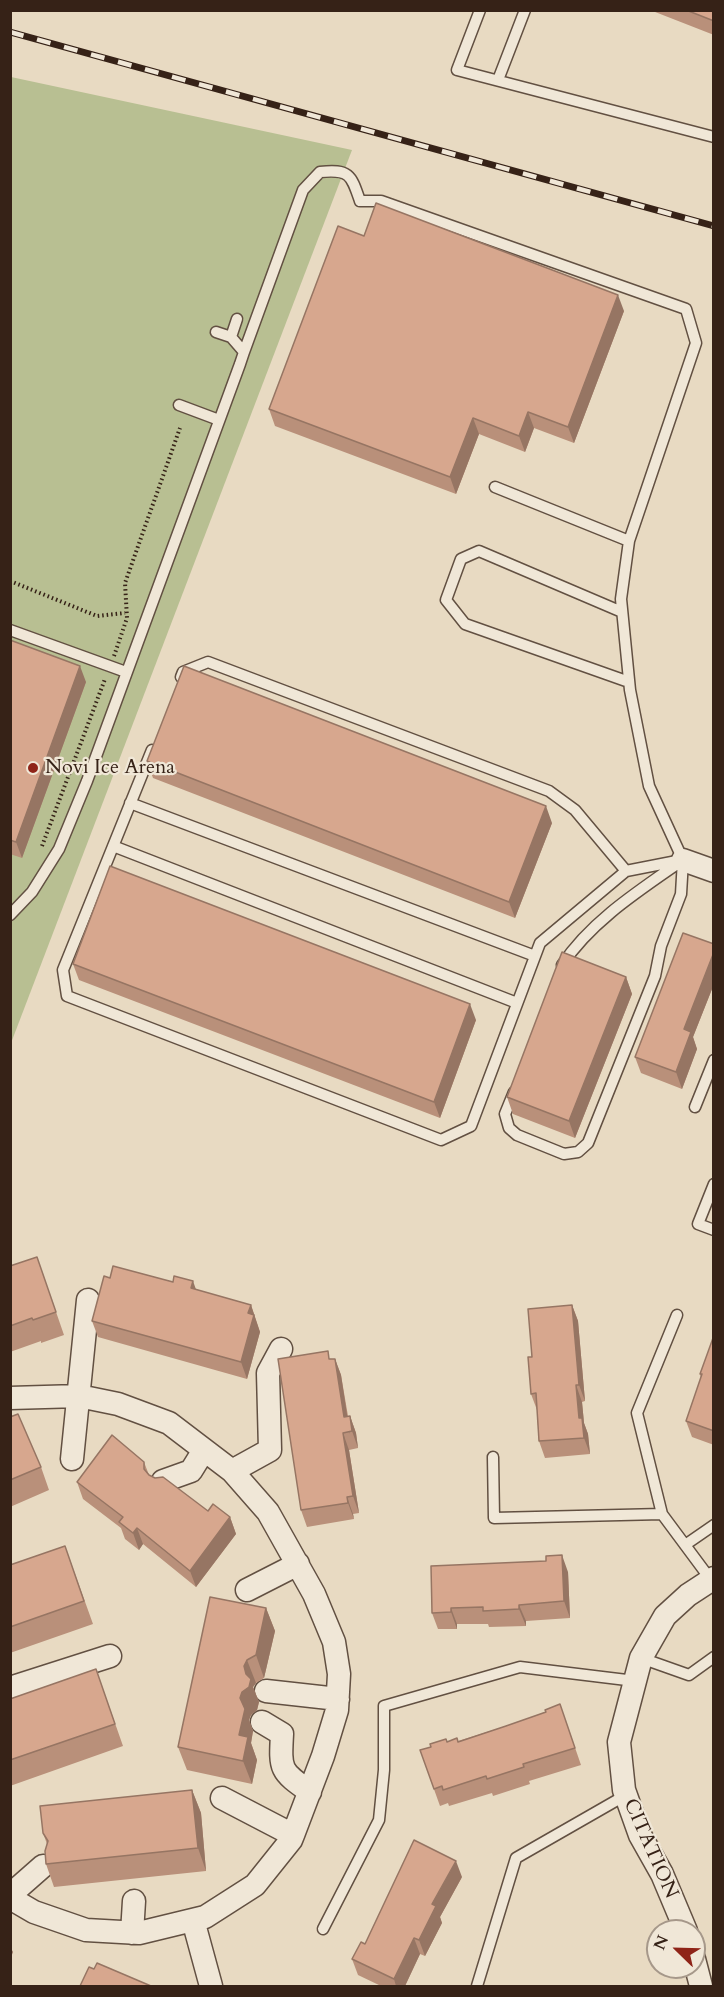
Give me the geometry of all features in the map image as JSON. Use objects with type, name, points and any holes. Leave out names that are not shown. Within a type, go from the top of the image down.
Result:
[{"type":"street","points":[[683,860],[714,871]]},
{"type":"street","points":[[72,1459],[88,1300]]},
{"type":"street","points":[[232,1471],[270,1450],[268,1373],[281,1349]]},
{"type":"street","points":[[10,1398],[78,1396],[118,1404],[169,1423],[232,1471],[268,1512],[314,1594],[334,1642],[339,1674],[337,1710],[323,1756],[293,1835],[255,1885],[205,1917],[139,1933],[86,1930],[34,1912],[10,1896],[43,1866]]},
{"type":"street","points":[[163,1481],[191,1471],[204,1450]]},
{"type":"street","points":[[247,1590],[297,1564]]},
{"type":"street","name":"CITATION","points":[[681,1919],[662,1874],[640,1835],[626,1795],[619,1742],[641,1658],[665,1616],[688,1595],[712,1579]]},
{"type":"street","points":[[10,1688],[110,1656]]},
{"type":"street","points":[[266,1691],[338,1699]]},
{"type":"street","points":[[262,1722],[282,1734],[280,1761],[286,1776],[310,1792]]},
{"type":"street","points":[[222,1798],[293,1835]]},
{"type":"street","points":[[132,1933],[134,1901]]},
{"type":"street","points":[[193,1920],[211,1986]]},
{"type":"lane","points":[[480,10],[457,70],[714,137]]},
{"type":"lane","points":[[498,80],[525,10]]},
{"type":"lane","points":[[10,915],[32,892],[59,849],[87,781],[303,190],[320,172],[339,170],[353,179],[360,201],[381,201],[686,309],[696,343],[629,541],[621,599],[629,682],[649,786],[683,860],[681,894],[661,946],[655,976],[588,1143],[578,1152],[564,1154],[517,1135],[509,1128],[505,1114],[518,1082]]},
{"type":"lane","points":[[231,336],[237,319]]},
{"type":"lane","points":[[216,332],[231,336],[244,352]]},
{"type":"lane","points":[[179,405],[219,420]]},
{"type":"lane","points":[[495,487],[629,541]]},
{"type":"lane","points":[[622,612],[479,551],[461,559],[446,600],[465,624],[629,682]]},
{"type":"lane","points":[[10,630],[126,672]]},
{"type":"lane","points":[[179,683],[183,672],[208,662],[549,791],[574,810],[626,871]]},
{"type":"lane","points":[[157,737],[63,970],[67,996],[441,1140],[471,1126],[540,943],[626,871],[683,860]]},
{"type":"lane","points":[[130,803],[535,956]]},
{"type":"lane","points":[[113,846],[518,1003]]},
{"type":"lane","points":[[558,975],[562,964],[576,946],[629,897],[683,860]]},
{"type":"lane","points":[[695,1107],[714,1060]]},
{"type":"lane","points":[[714,1184],[698,1224],[714,1230]]},
{"type":"lane","points":[[677,1315],[637,1413],[662,1514],[712,1579]]},
{"type":"lane","points":[[493,1457],[494,1518],[662,1514]]},
{"type":"lane","points":[[685,1545],[714,1525]]},
{"type":"lane","points":[[641,1658],[689,1675],[714,1657]]},
{"type":"lane","points":[[323,1929],[379,1820],[384,1770],[384,1706],[520,1667],[635,1681]]},
{"type":"lane","points":[[477,1986],[516,1858],[626,1795]]},
{"type":"path","points":[[10,581],[97,616],[125,612]]},
{"type":"green space","points":[[10,77],[352,150],[11,1043]]},
{"type":"building","points":[[686,10],[714,10],[714,21]]},
{"type":"building","points":[[376,203],[618,295],[568,427],[528,412],[519,436],[473,418],[450,477],[269,409],[338,226],[364,236]]},
{"type":"building","name":"Novi Ice Arena","points":[[10,640],[80,666],[16,842],[10,840]]},
{"type":"building","points":[[184,666],[546,806],[509,902],[147,761]]},
{"type":"building","points":[[110,866],[470,1004],[434,1102],[73,964]]},
{"type":"building","points":[[683,933],[714,944],[714,952],[684,1029],[691,1032],[676,1072],[635,1057]]},
{"type":"building","points":[[562,952],[626,977],[569,1121],[507,1097]]},
{"type":"building","points":[[37,1257],[56,1312],[10,1326],[10,1266]]},
{"type":"building","points":[[113,1266],[173,1282],[174,1276],[193,1281],[191,1288],[251,1305],[248,1313],[254,1315],[241,1362],[92,1321],[104,1276],[110,1278]]},
{"type":"building","points":[[572,1305],[579,1385],[576,1385],[579,1418],[582,1418],[584,1438],[539,1441],[536,1393],[531,1394],[528,1357],[532,1357],[528,1309]]},
{"type":"building","points":[[714,1338],[714,1431],[686,1421]]},
{"type":"building","points":[[328,1351],[329,1359],[335,1359],[344,1417],[350,1416],[352,1431],[343,1433],[353,1496],[347,1497],[348,1503],[301,1510],[278,1359]]},
{"type":"building","points":[[18,1414],[41,1467],[10,1480],[10,1417]]},
{"type":"building","points":[[112,1435],[144,1462],[144,1469],[149,1475],[155,1478],[163,1477],[208,1511],[213,1504],[230,1517],[190,1571],[137,1528],[133,1533],[119,1522],[123,1517],[77,1482]]},
{"type":"building","points":[[65,1546],[84,1601],[10,1627],[10,1565]]},
{"type":"building","points":[[562,1555],[564,1601],[519,1605],[519,1609],[483,1611],[483,1607],[451,1608],[451,1612],[432,1613],[431,1566],[546,1561],[546,1556]]},
{"type":"building","points":[[210,1597],[266,1608],[256,1655],[247,1660],[244,1666],[246,1674],[251,1679],[249,1687],[242,1692],[240,1698],[245,1709],[239,1735],[248,1737],[243,1761],[178,1747]]},
{"type":"building","points":[[96,1669],[115,1724],[10,1760],[10,1699]]},
{"type":"building","points":[[560,1704],[575,1748],[523,1764],[524,1767],[487,1779],[486,1776],[443,1790],[442,1786],[434,1789],[420,1750],[446,1739],[447,1742],[457,1738],[458,1742],[546,1712],[545,1710]]},
{"type":"building","points":[[192,1790],[198,1848],[46,1864],[45,1851],[48,1841],[43,1833],[40,1806]]},
{"type":"building","points":[[414,1840],[456,1861],[432,1904],[436,1906],[419,1940],[414,1938],[394,1979],[352,1959],[361,1942],[365,1944]]},
{"type":"building","points":[[97,1963],[151,1986],[80,1986],[89,1967],[94,1969]]},
{"type":"railway","points":[[10,32],[714,226]]},
{"type":"place","name":"Novi Ice Arena","points":[[33,768]]}]
